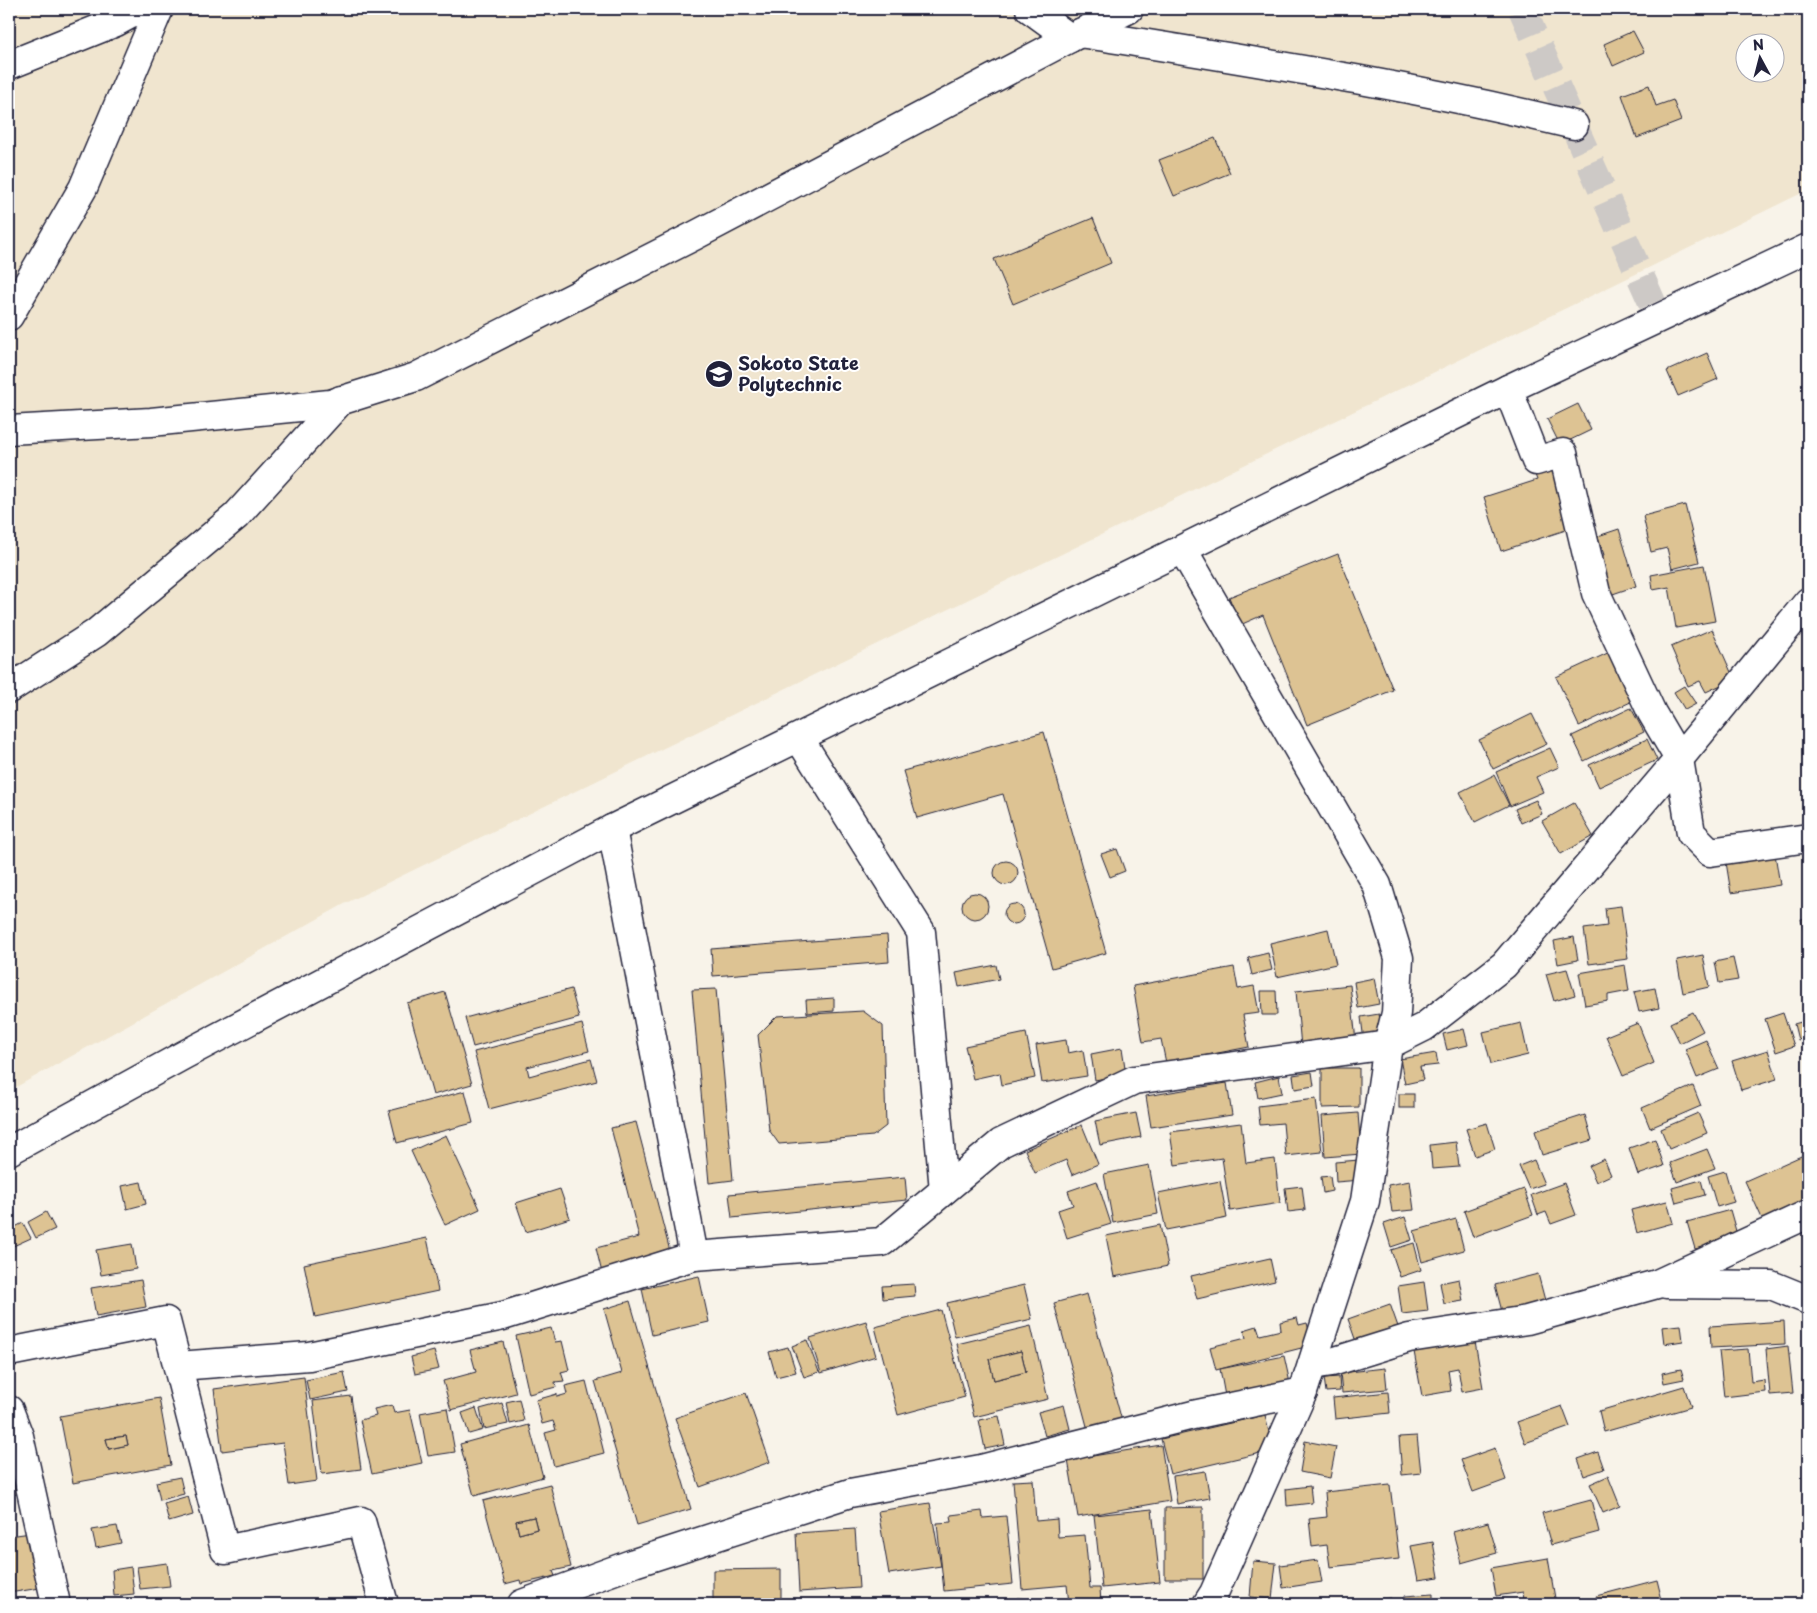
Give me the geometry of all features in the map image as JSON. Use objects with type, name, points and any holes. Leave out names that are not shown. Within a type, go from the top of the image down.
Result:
[{"type":"street","points":[[9,65],[116,22],[140,9]]},
{"type":"street","points":[[9,316],[83,188],[159,9]]},
{"type":"street","points":[[1030,9],[1075,36],[1310,71],[1502,107],[1574,125]]},
{"type":"street","points":[[9,430],[150,422],[330,404],[416,376],[694,236],[1129,9]]},
{"type":"street","points":[[9,1151],[612,829],[1508,389],[1808,248]]},
{"type":"street","points":[[1508,389],[1536,461],[1563,453],[1596,592],[1652,713],[1679,759],[1691,833],[1710,852],[1808,838]]},
{"type":"street","points":[[9,689],[96,633],[236,516],[341,400]]},
{"type":"street","points":[[1183,550],[1377,885],[1399,958],[1396,1013],[1388,1045],[1365,1201],[1303,1392],[1214,1593],[1207,1604]]},
{"type":"street","points":[[178,1366],[309,1356],[503,1316],[694,1256],[882,1242],[1001,1142],[1134,1080],[1388,1045],[1424,1027],[1504,965],[1679,759],[1808,602]]},
{"type":"street","points":[[799,738],[921,932],[944,1190]]},
{"type":"street","points":[[612,829],[694,1256]]},
{"type":"street","points":[[1312,1365],[1332,1362],[1409,1338],[1527,1320],[1657,1284],[1808,1214]]},
{"type":"street","points":[[1657,1284],[1771,1284],[1808,1300]]},
{"type":"street","points":[[9,1352],[166,1321],[225,1550],[361,1521],[384,1604]]},
{"type":"street","points":[[522,1604],[634,1563],[850,1493],[981,1469],[1193,1415],[1303,1392]]},
{"type":"street","points":[[9,1410],[19,1436],[56,1604]]},
{"type":"shaded area","name":"Sokoto State Polytechnic","points":[[9,9],[1808,9],[1808,190],[348,902],[9,1091]]},
{"type":"building","points":[[1633,31],[1644,52],[1613,66],[1604,44]]},
{"type":"building","points":[[1649,85],[1656,106],[1673,100],[1681,121],[1637,138],[1622,95]]},
{"type":"building","points":[[1215,138],[1230,173],[1174,196],[1159,160]]},
{"type":"building","points":[[1093,218],[1111,263],[1013,304],[994,259]]},
{"type":"building","points":[[1707,353],[1718,379],[1678,396],[1667,371]]},
{"type":"building","points":[[1578,404],[1591,430],[1560,445],[1547,419]]},
{"type":"building","points":[[1552,464],[1572,528],[1501,551],[1484,497],[1537,480],[1533,470]]},
{"type":"building","points":[[1685,505],[1699,562],[1672,569],[1667,548],[1651,552],[1643,516]]},
{"type":"building","points":[[1619,529],[1636,586],[1604,597],[1593,559],[1604,555],[1598,536]]},
{"type":"building","points":[[1338,554],[1393,690],[1307,725],[1263,615],[1240,625],[1229,597]]},
{"type":"building","points":[[1704,565],[1715,621],[1676,628],[1669,587],[1653,590],[1651,575]]},
{"type":"building","points":[[1712,629],[1734,679],[1706,692],[1700,681],[1688,686],[1671,647]]},
{"type":"building","points":[[1612,651],[1635,700],[1579,726],[1556,677]]},
{"type":"building","points":[[1684,686],[1696,704],[1685,710],[1674,692]]},
{"type":"building","points":[[1631,708],[1644,732],[1584,761],[1572,736]]},
{"type":"building","points":[[1532,714],[1547,744],[1493,769],[1479,740]]},
{"type":"building","points":[[1044,732],[1106,953],[1052,968],[1003,794],[917,818],[903,771]]},
{"type":"building","points":[[1647,739],[1657,760],[1599,787],[1589,765]]},
{"type":"building","points":[[1550,748],[1559,767],[1536,777],[1543,792],[1510,806],[1496,772]]},
{"type":"building","points":[[1494,775],[1509,805],[1475,822],[1460,792]]},
{"type":"building","points":[[1536,800],[1542,814],[1521,823],[1515,809]]},
{"type":"building","points":[[1574,803],[1593,836],[1561,854],[1542,821]]},
{"type":"building","points":[[1117,849],[1125,871],[1110,877],[1101,854]]},
{"type":"building","points":[[1775,854],[1780,885],[1731,893],[1726,862]]},
{"type":"building","points":[[1006,861],[1014,865],[1018,873],[1014,881],[1006,885],[998,881],[994,873],[998,865]]},
{"type":"building","points":[[975,893],[984,897],[988,906],[984,915],[975,919],[966,915],[962,906],[966,897]]},
{"type":"building","points":[[1014,904],[1021,907],[1024,914],[1021,921],[1014,924],[1007,921],[1004,914],[1007,907]]},
{"type":"building","points":[[1621,906],[1628,959],[1589,964],[1584,929],[1607,926],[1605,908]]},
{"type":"building","points":[[1808,918],[1808,946],[1807,946],[1801,919]]},
{"type":"building","points":[[1328,929],[1336,964],[1277,977],[1270,943]]},
{"type":"building","points":[[887,935],[889,962],[713,976],[711,949]]},
{"type":"building","points":[[1574,937],[1578,960],[1558,964],[1554,941]]},
{"type":"building","points":[[1268,953],[1272,970],[1252,975],[1248,958]]},
{"type":"building","points":[[1703,955],[1709,987],[1683,993],[1677,960]]},
{"type":"building","points":[[1733,958],[1738,980],[1719,983],[1715,962]]},
{"type":"building","points":[[996,965],[999,979],[959,987],[956,973]]},
{"type":"building","points":[[1625,965],[1629,991],[1608,995],[1608,1001],[1585,1005],[1579,973]]},
{"type":"building","points":[[1234,967],[1238,989],[1254,986],[1259,1013],[1243,1015],[1249,1047],[1166,1063],[1161,1039],[1143,1042],[1133,986]]},
{"type":"building","points":[[1567,969],[1575,995],[1554,1001],[1546,974]]},
{"type":"building","points":[[1374,978],[1379,1004],[1358,1008],[1354,982]]},
{"type":"building","points":[[1350,985],[1356,1041],[1301,1047],[1296,991]]},
{"type":"building","points":[[1655,988],[1659,1008],[1639,1012],[1634,992]]},
{"type":"building","points":[[571,989],[579,1018],[473,1047],[465,1018]]},
{"type":"building","points":[[716,989],[733,1180],[709,1183],[692,990]]},
{"type":"building","points":[[1261,991],[1276,991],[1277,1015],[1262,1015]]},
{"type":"building","points":[[445,992],[472,1084],[433,1095],[407,1003]]},
{"type":"building","points":[[834,998],[834,1011],[807,1013],[806,1000]]},
{"type":"building","points":[[863,1011],[883,1026],[886,1126],[873,1136],[779,1144],[769,1130],[758,1035],[777,1016]]},
{"type":"building","points":[[1693,1012],[1703,1031],[1680,1043],[1670,1023]]},
{"type":"building","points":[[1783,1013],[1794,1046],[1776,1052],[1765,1019]]},
{"type":"building","points":[[1379,1014],[1383,1037],[1364,1041],[1361,1017]]},
{"type":"building","points":[[1808,1020],[1808,1037],[1798,1040],[1794,1024]]},
{"type":"building","points":[[1521,1023],[1528,1055],[1491,1064],[1483,1032]]},
{"type":"building","points":[[1638,1023],[1654,1063],[1623,1076],[1606,1036]]},
{"type":"building","points":[[582,1024],[589,1051],[527,1067],[529,1076],[591,1059],[597,1081],[489,1109],[474,1052]]},
{"type":"building","points":[[1464,1029],[1468,1045],[1447,1050],[1443,1034]]},
{"type":"building","points":[[1026,1033],[1035,1078],[1002,1085],[1000,1073],[973,1079],[965,1046]]},
{"type":"building","points":[[1066,1040],[1068,1053],[1083,1050],[1087,1076],[1042,1083],[1036,1045]]},
{"type":"building","points":[[1706,1040],[1719,1069],[1697,1078],[1685,1049]]},
{"type":"building","points":[[1122,1048],[1126,1074],[1095,1080],[1091,1054]]},
{"type":"building","points":[[1768,1050],[1777,1079],[1741,1090],[1732,1061]]},
{"type":"building","points":[[1436,1053],[1438,1065],[1420,1067],[1423,1080],[1405,1084],[1400,1059]]},
{"type":"building","points":[[1322,1068],[1359,1068],[1359,1107],[1322,1108]]},
{"type":"building","points":[[1312,1072],[1314,1086],[1295,1089],[1293,1075]]},
{"type":"building","points":[[1279,1076],[1282,1093],[1258,1098],[1255,1082]]},
{"type":"building","points":[[1227,1083],[1232,1115],[1151,1127],[1146,1096]]},
{"type":"building","points":[[1693,1086],[1701,1106],[1650,1128],[1642,1108]]},
{"type":"building","points":[[465,1091],[473,1123],[397,1143],[389,1111]]},
{"type":"building","points":[[1399,1094],[1414,1094],[1414,1108],[1399,1108]]},
{"type":"building","points":[[1316,1099],[1322,1152],[1286,1156],[1283,1123],[1260,1125],[1258,1106]]},
{"type":"building","points":[[1136,1113],[1141,1137],[1100,1145],[1095,1121]]},
{"type":"building","points":[[1358,1113],[1361,1154],[1325,1157],[1322,1116]]},
{"type":"building","points":[[1698,1113],[1707,1133],[1669,1149],[1661,1129]]},
{"type":"building","points":[[1585,1115],[1592,1140],[1542,1155],[1535,1131]]},
{"type":"building","points":[[636,1122],[671,1255],[602,1273],[596,1248],[639,1237],[611,1128]]},
{"type":"building","points":[[1241,1123],[1246,1163],[1275,1159],[1280,1203],[1230,1211],[1222,1158],[1175,1165],[1170,1132]]},
{"type":"building","points":[[1487,1123],[1495,1149],[1475,1156],[1466,1129]]},
{"type":"building","points":[[1082,1125],[1098,1164],[1072,1175],[1066,1160],[1035,1173],[1025,1150]]},
{"type":"building","points":[[446,1135],[480,1209],[445,1225],[411,1151]]},
{"type":"building","points":[[1655,1139],[1664,1166],[1638,1175],[1629,1148]]},
{"type":"building","points":[[1456,1142],[1459,1167],[1432,1169],[1430,1145]]},
{"type":"building","points":[[1707,1149],[1715,1168],[1677,1182],[1670,1163]]},
{"type":"building","points":[[1808,1153],[1808,1208],[1766,1227],[1745,1181]]},
{"type":"building","points":[[1604,1159],[1611,1175],[1596,1182],[1589,1166]]},
{"type":"building","points":[[1359,1160],[1361,1180],[1336,1182],[1335,1162]]},
{"type":"building","points":[[1534,1160],[1544,1184],[1529,1189],[1519,1166]]},
{"type":"building","points":[[1149,1165],[1158,1214],[1113,1223],[1104,1174]]},
{"type":"building","points":[[1725,1171],[1734,1202],[1717,1207],[1708,1176]]},
{"type":"building","points":[[1330,1176],[1332,1191],[1323,1193],[1321,1177]]},
{"type":"building","points":[[905,1177],[907,1200],[732,1218],[729,1194]]},
{"type":"building","points":[[1701,1180],[1705,1195],[1676,1203],[1672,1188]]},
{"type":"building","points":[[1097,1181],[1111,1224],[1067,1238],[1058,1210],[1073,1205],[1068,1191]]},
{"type":"building","points":[[1220,1181],[1227,1218],[1166,1230],[1158,1193]]},
{"type":"building","points":[[1410,1181],[1414,1210],[1392,1212],[1388,1185]]},
{"type":"building","points":[[141,1182],[146,1204],[127,1209],[122,1186]]},
{"type":"building","points":[[1564,1183],[1576,1215],[1551,1224],[1546,1212],[1538,1215],[1531,1195]]},
{"type":"building","points":[[1302,1186],[1305,1210],[1288,1212],[1285,1188]]},
{"type":"building","points":[[560,1189],[570,1218],[526,1232],[516,1203]]},
{"type":"building","points":[[1524,1189],[1533,1215],[1473,1237],[1464,1211]]},
{"type":"building","points":[[1667,1201],[1673,1223],[1637,1233],[1631,1210]]},
{"type":"building","points":[[1730,1210],[1738,1238],[1695,1249],[1687,1222]]},
{"type":"building","points":[[46,1212],[55,1229],[36,1238],[28,1222]]},
{"type":"building","points":[[1405,1217],[1412,1240],[1391,1247],[1384,1224]]},
{"type":"building","points":[[1456,1219],[1464,1250],[1422,1262],[1414,1231]]},
{"type":"building","points":[[23,1223],[31,1238],[11,1247],[9,1230]]},
{"type":"building","points":[[1160,1225],[1168,1266],[1114,1277],[1106,1236]]},
{"type":"building","points":[[427,1238],[438,1291],[315,1317],[304,1264]]},
{"type":"building","points":[[1414,1243],[1421,1270],[1400,1277],[1391,1250]]},
{"type":"building","points":[[132,1244],[136,1269],[101,1275],[96,1250]]},
{"type":"building","points":[[1270,1258],[1275,1281],[1197,1299],[1191,1276]]},
{"type":"building","points":[[1538,1274],[1547,1308],[1504,1319],[1495,1285]]},
{"type":"building","points":[[699,1276],[709,1322],[652,1335],[642,1289]]},
{"type":"building","points":[[1459,1279],[1463,1301],[1444,1304],[1440,1283]]},
{"type":"building","points":[[141,1280],[146,1307],[96,1316],[91,1288]]},
{"type":"building","points":[[1424,1282],[1428,1311],[1402,1314],[1398,1286]]},
{"type":"building","points":[[914,1284],[915,1296],[883,1299],[882,1286]]},
{"type":"building","points":[[1024,1285],[1032,1319],[955,1337],[947,1303]]},
{"type":"building","points":[[1087,1294],[1122,1421],[1088,1430],[1054,1303]]},
{"type":"building","points":[[630,1301],[691,1509],[637,1525],[595,1381],[622,1373],[604,1309]]},
{"type":"building","points":[[1390,1304],[1402,1338],[1360,1353],[1348,1319]]},
{"type":"building","points":[[941,1310],[965,1397],[898,1415],[875,1327]]},
{"type":"building","points":[[1297,1318],[1299,1325],[1307,1323],[1313,1345],[1216,1370],[1210,1347],[1246,1338],[1244,1330],[1257,1326],[1260,1335],[1281,1330],[1280,1322]]},
{"type":"building","points":[[866,1321],[876,1356],[821,1373],[810,1338]]},
{"type":"building","points":[[1784,1321],[1785,1344],[1711,1348],[1710,1326]]},
{"type":"building","points":[[1681,1325],[1683,1341],[1664,1344],[1662,1327]]},
{"type":"building","points":[[1031,1326],[1048,1399],[974,1417],[957,1344]],"holes":[[[1021,1351],[1026,1372],[994,1380],[989,1359]]]},
{"type":"building","points":[[551,1328],[555,1342],[562,1341],[569,1370],[561,1372],[564,1381],[555,1382],[556,1387],[529,1394],[516,1336]]},
{"type":"building","points":[[1474,1335],[1483,1388],[1462,1392],[1458,1368],[1448,1370],[1451,1391],[1422,1396],[1413,1346]]},
{"type":"building","points":[[807,1340],[819,1372],[804,1377],[792,1346]]},
{"type":"building","points":[[503,1342],[516,1393],[451,1410],[443,1381],[476,1372],[470,1350]]},
{"type":"building","points":[[1788,1346],[1793,1393],[1770,1395],[1766,1349]]},
{"type":"building","points":[[788,1347],[796,1372],[776,1377],[769,1352]]},
{"type":"building","points":[[1748,1349],[1751,1382],[1764,1380],[1765,1392],[1724,1397],[1719,1351]]},
{"type":"building","points":[[434,1351],[439,1369],[415,1374],[411,1357]]},
{"type":"building","points":[[1021,1351],[1026,1372],[994,1380],[989,1359]]},
{"type":"building","points":[[1284,1356],[1290,1383],[1225,1396],[1220,1369]]},
{"type":"building","points":[[1385,1368],[1387,1389],[1342,1393],[1340,1373]]},
{"type":"building","points":[[1681,1369],[1684,1379],[1664,1383],[1662,1373]]},
{"type":"building","points":[[344,1372],[348,1392],[310,1400],[306,1380]]},
{"type":"building","points":[[304,1377],[317,1481],[289,1485],[283,1443],[222,1451],[214,1389]]},
{"type":"building","points":[[1339,1377],[1340,1391],[1326,1392],[1324,1378]]},
{"type":"building","points":[[586,1381],[604,1453],[554,1466],[545,1433],[556,1430],[553,1421],[542,1424],[536,1400],[557,1394],[557,1397],[567,1394],[565,1386]]},
{"type":"building","points":[[1684,1386],[1691,1407],[1604,1432],[1599,1411]]},
{"type":"building","points":[[1388,1392],[1390,1413],[1335,1419],[1333,1398]]},
{"type":"building","points":[[746,1393],[770,1462],[700,1487],[675,1418]]},
{"type":"building","points":[[351,1396],[361,1469],[322,1474],[313,1401]]},
{"type":"building","points":[[159,1398],[171,1465],[73,1483],[60,1416]],"holes":[[[126,1436],[128,1445],[109,1449],[106,1439]]]},
{"type":"building","points":[[519,1399],[524,1421],[510,1424],[506,1402]]},
{"type":"building","points":[[502,1403],[508,1424],[484,1429],[480,1409]]},
{"type":"building","points":[[392,1405],[394,1413],[410,1410],[422,1463],[372,1474],[360,1420],[376,1416],[374,1409]]},
{"type":"building","points":[[1064,1405],[1070,1429],[1045,1436],[1038,1412]]},
{"type":"building","points":[[1562,1406],[1570,1427],[1525,1443],[1517,1422]]},
{"type":"building","points":[[447,1408],[455,1452],[428,1456],[420,1413]]},
{"type":"building","points":[[476,1408],[483,1430],[469,1434],[462,1413]]},
{"type":"building","points":[[1265,1415],[1273,1450],[1170,1474],[1161,1439]]},
{"type":"building","points":[[999,1416],[1005,1445],[985,1449],[979,1420]]},
{"type":"building","points":[[529,1425],[543,1477],[474,1496],[460,1444]]},
{"type":"building","points":[[9,1436],[19,1494],[9,1495]]},
{"type":"building","points":[[126,1436],[128,1445],[109,1449],[106,1439]]},
{"type":"building","points":[[1417,1436],[1421,1473],[1402,1475],[1399,1437]]},
{"type":"building","points":[[1305,1441],[1336,1447],[1330,1478],[1300,1472]]},
{"type":"building","points":[[1161,1445],[1170,1501],[1078,1517],[1068,1460]]},
{"type":"building","points":[[1495,1448],[1506,1480],[1473,1492],[1461,1460]]},
{"type":"building","points":[[1598,1452],[1604,1469],[1584,1476],[1578,1459]]},
{"type":"building","points":[[1205,1471],[1210,1498],[1177,1504],[1173,1476]]},
{"type":"building","points":[[1608,1476],[1620,1506],[1603,1513],[1590,1484]]},
{"type":"building","points":[[180,1477],[184,1494],[160,1500],[156,1482]]},
{"type":"building","points":[[1033,1480],[1036,1521],[1057,1519],[1058,1537],[1085,1535],[1090,1588],[1100,1588],[1101,1603],[1069,1604],[1067,1585],[1022,1589],[1013,1481]]},
{"type":"building","points":[[550,1484],[571,1567],[553,1571],[555,1576],[521,1584],[520,1580],[505,1584],[483,1501]],"holes":[[[534,1517],[537,1529],[519,1534],[516,1521]]]},
{"type":"building","points":[[1390,1485],[1399,1559],[1330,1567],[1327,1545],[1312,1547],[1309,1519],[1327,1517],[1325,1492]]},
{"type":"building","points":[[1310,1486],[1312,1503],[1287,1506],[1286,1489]]},
{"type":"building","points":[[188,1496],[193,1515],[169,1522],[164,1503]]},
{"type":"building","points":[[1591,1500],[1599,1532],[1551,1545],[1542,1513]]},
{"type":"building","points":[[930,1503],[941,1566],[889,1574],[878,1511]]},
{"type":"building","points":[[1203,1507],[1203,1579],[1165,1579],[1165,1508]]},
{"type":"building","points":[[1152,1509],[1160,1582],[1102,1588],[1094,1515]]},
{"type":"building","points":[[982,1511],[983,1518],[1006,1516],[1013,1584],[944,1591],[937,1523],[952,1522],[951,1515]]},
{"type":"building","points":[[534,1517],[537,1529],[519,1534],[516,1521]]},
{"type":"building","points":[[1488,1522],[1497,1553],[1461,1563],[1453,1532]]},
{"type":"building","points":[[117,1526],[121,1543],[96,1548],[92,1530]]},
{"type":"building","points":[[855,1529],[859,1588],[799,1592],[796,1533]]},
{"type":"building","points":[[31,1533],[40,1588],[9,1593],[9,1536]]},
{"type":"building","points":[[1433,1542],[1439,1577],[1418,1580],[1411,1546]]},
{"type":"building","points":[[1548,1558],[1556,1604],[1502,1604],[1524,1601],[1523,1592],[1496,1596],[1491,1568]]},
{"type":"building","points":[[1318,1560],[1322,1582],[1283,1588],[1280,1565]]},
{"type":"building","points":[[1253,1561],[1276,1563],[1272,1599],[1250,1597]]},
{"type":"building","points":[[167,1563],[170,1586],[140,1589],[137,1567]]},
{"type":"building","points":[[131,1567],[134,1594],[114,1596],[112,1570]]},
{"type":"building","points":[[781,1569],[781,1601],[771,1601],[771,1604],[706,1604],[706,1601],[713,1601],[713,1570]]},
{"type":"building","points":[[1657,1580],[1663,1604],[1599,1604],[1596,1596]]},
{"type":"building","points":[[1433,1594],[1433,1604],[1406,1604],[1405,1596]]},
{"type":"building","points":[[1017,1598],[1044,1600],[1043,1604],[1016,1604]]},
{"type":"building","points":[[1391,1598],[1391,1604],[1360,1604],[1360,1601]]},
{"type":"building","points":[[1352,1601],[1352,1604],[1319,1604]]},
{"type":"tunnel","points":[[1522,9],[1659,318]]},
{"type":"place","name":"Sokoto State Polytechnic","points":[[719,374]]}]
